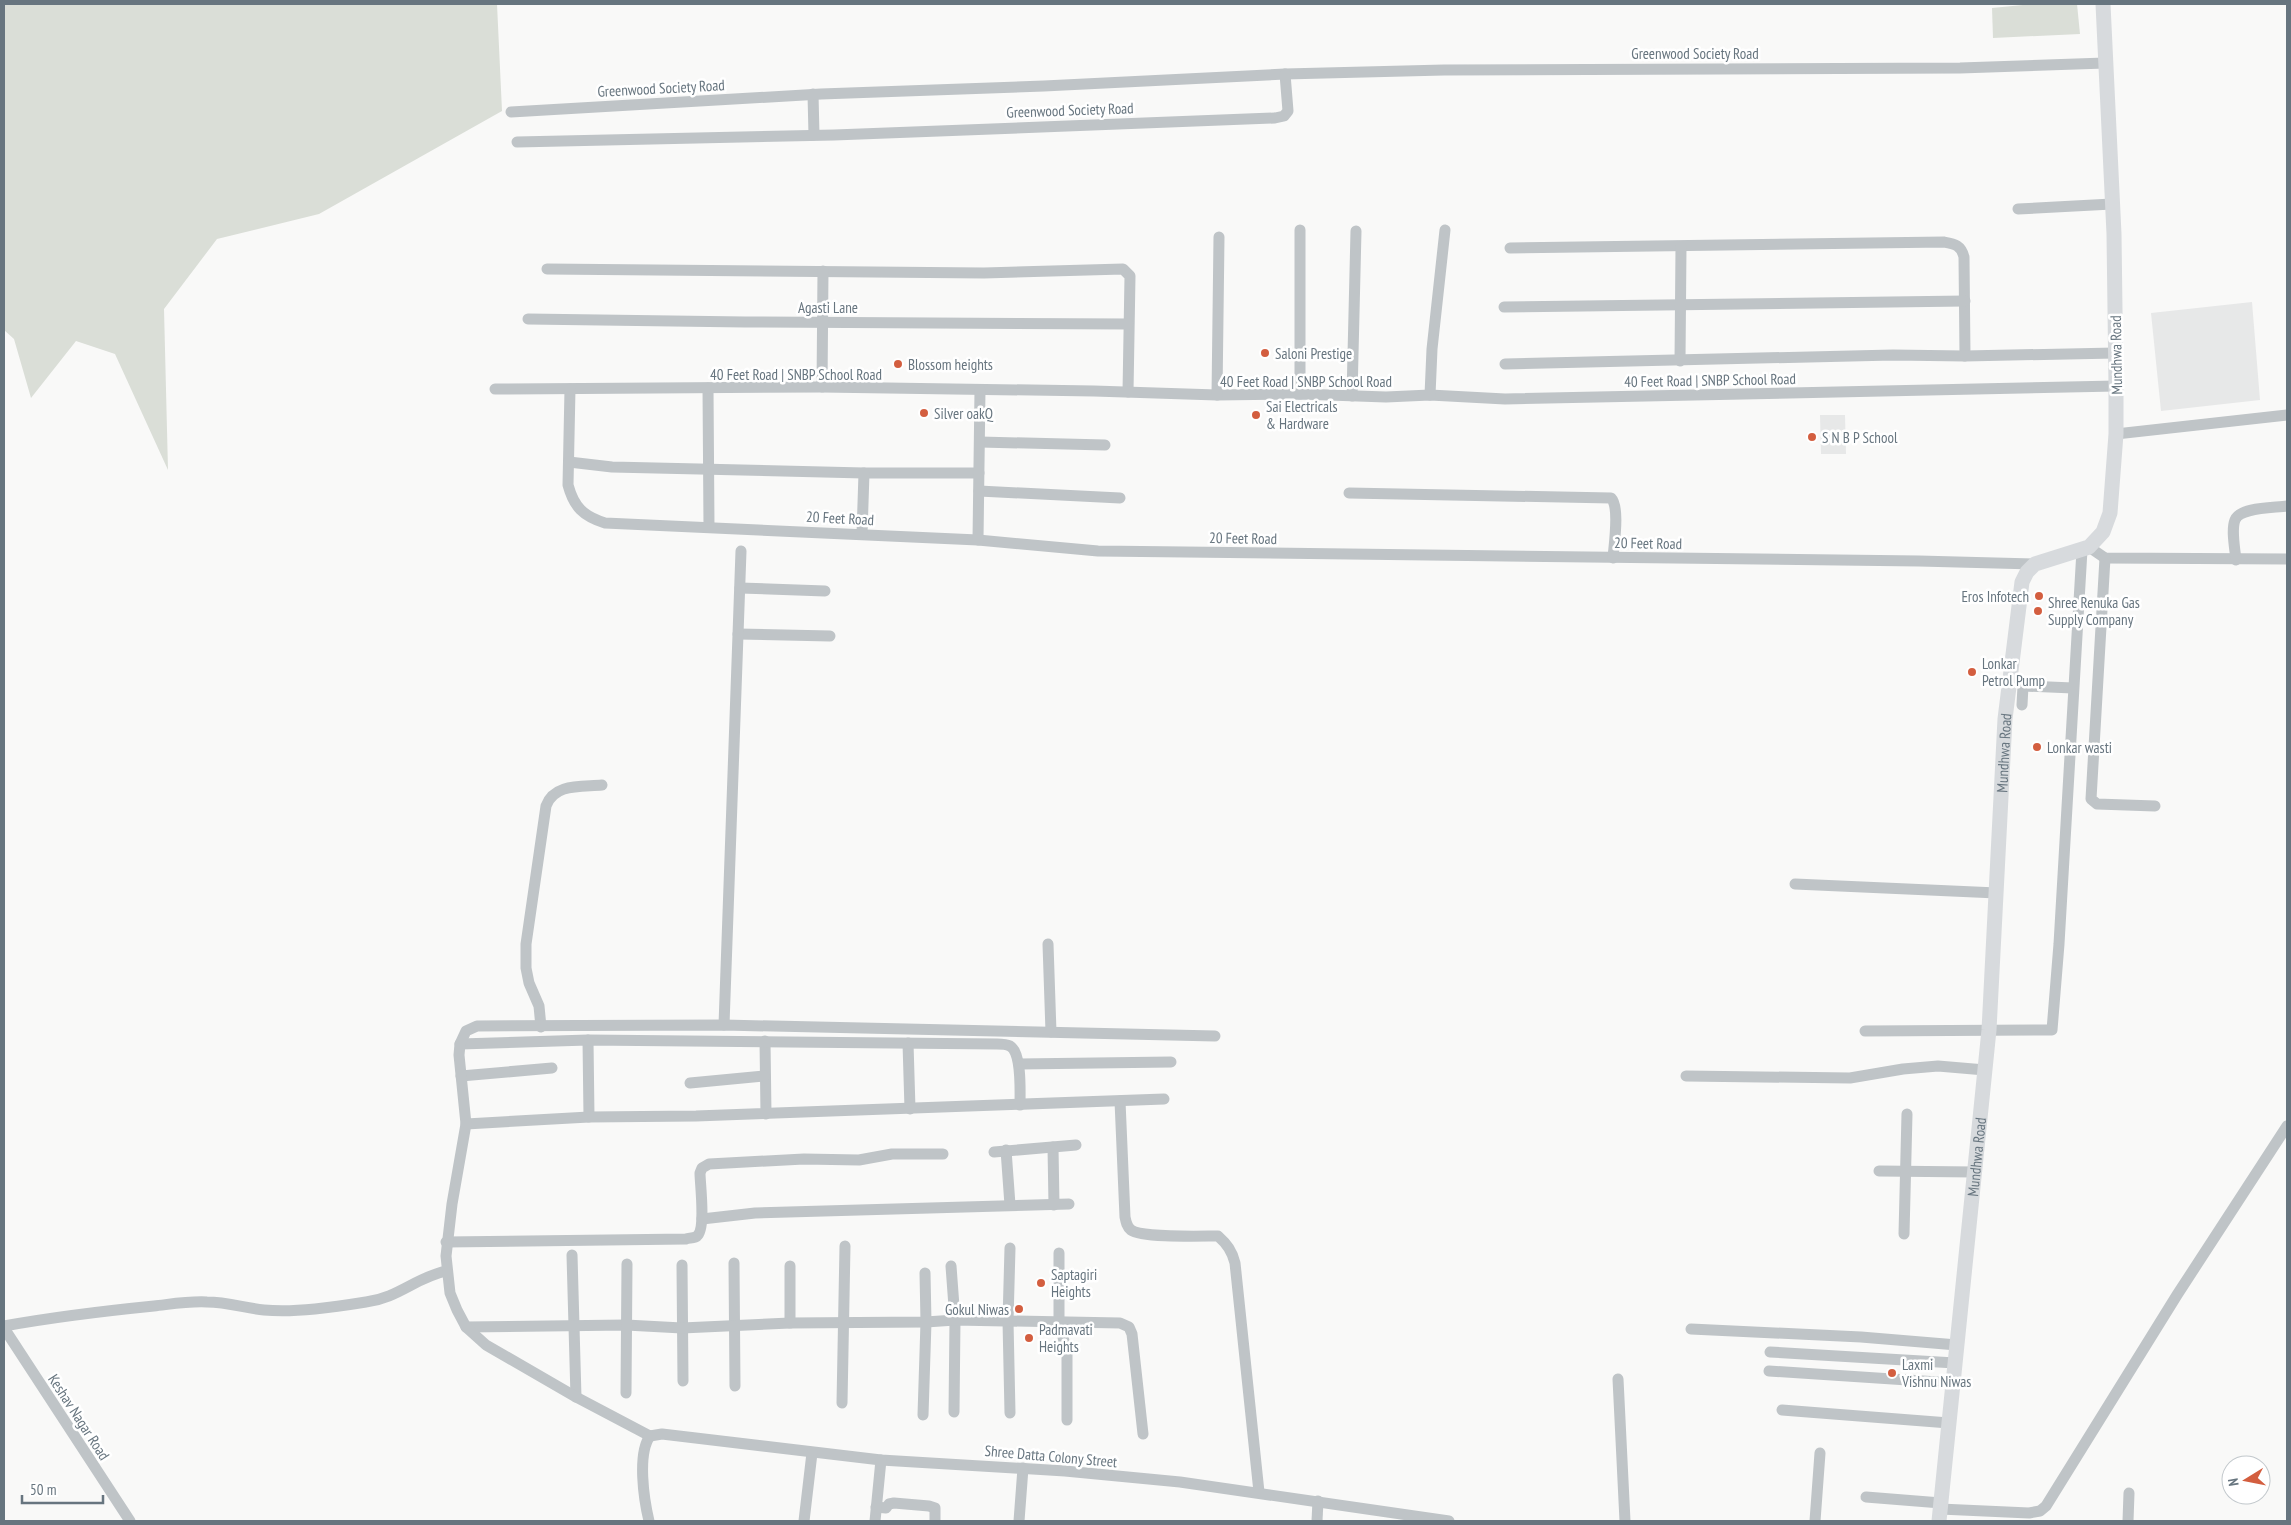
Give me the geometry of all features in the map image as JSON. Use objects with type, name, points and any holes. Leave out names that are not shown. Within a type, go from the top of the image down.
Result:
[{"type":"main road","name":"Mundhwa Road","points":[[2086,549],[2103,532],[2110,513],[2116,434],[2112,204],[2103,4]]},
{"type":"main road","points":[[2035,564],[2086,549]]},
{"type":"main road","name":"Mundhwa Road","points":[[1940,1511],[1989,1030],[2005,719],[2022,582],[2027,572],[2035,564]]},
{"type":"street","name":"Greenwood Society Road","points":[[511,112],[813,94],[1044,86],[1285,74],[1464,70],[1960,68],[2105,63]]},
{"type":"street","name":"Greenwood Society Road","points":[[517,142],[814,135],[1275,118],[1284,116],[1288,112],[1285,74]]},
{"type":"street","points":[[813,94],[814,135]]},
{"type":"street","points":[[2018,210],[2112,204]]},
{"type":"street","points":[[1300,230],[1300,394]]},
{"type":"street","points":[[1430,395],[1432,349],[1446,230]]},
{"type":"street","points":[[1352,396],[1356,231]]},
{"type":"street","points":[[1217,395],[1219,236]]},
{"type":"street","points":[[1510,248],[1944,242],[1957,244],[1962,249],[1964,257],[1965,356]]},
{"type":"street","points":[[1680,361],[1681,247]]},
{"type":"street","points":[[547,269],[984,273],[1123,269],[1130,276],[1128,392]]},
{"type":"street","points":[[822,387],[823,272]]},
{"type":"street","points":[[1504,307],[1965,301]]},
{"type":"street","name":"Agasti Lane","points":[[528,319],[1128,324]]},
{"type":"street","points":[[1504,364],[1893,355],[1965,356],[2115,353]]},
{"type":"street","name":"40 Feet Road | SNBP School Road","points":[[495,389],[822,387],[1217,395],[1300,394],[1386,397],[1430,395],[1505,399],[2116,386]]},
{"type":"street","points":[[708,388],[709,527]]},
{"type":"street","name":"20 Feet Road","points":[[570,389],[568,485],[571,497],[576,507],[590,518],[605,523],[978,540],[1098,551],[2035,564]]},
{"type":"street","points":[[978,540],[980,390]]},
{"type":"street","points":[[2116,434],[2287,415]]},
{"type":"street","points":[[980,442],[1105,445]]},
{"type":"street","points":[[568,462],[612,466],[709,469],[864,473],[979,473]]},
{"type":"street","points":[[862,534],[864,473]]},
{"type":"street","points":[[979,491],[1120,498]]},
{"type":"street","points":[[1349,493],[1611,498],[1616,509],[1614,558]]},
{"type":"street","points":[[2236,560],[2234,522],[2238,515],[2246,511],[2287,506]]},
{"type":"street","points":[[1865,1031],[2052,1030],[2060,944],[2073,688],[2086,549],[2105,558],[2287,559]]},
{"type":"street","points":[[724,1025],[741,551]]},
{"type":"street","points":[[2105,558],[2091,799],[2097,804],[2155,806]]},
{"type":"street","points":[[740,588],[825,591]]},
{"type":"street","points":[[738,634],[830,636]]},
{"type":"street","points":[[2022,705],[2023,686],[2073,688]]},
{"type":"street","points":[[541,1027],[539,1006],[529,983],[526,968],[526,944],[546,806],[553,793],[560,790],[602,785]]},
{"type":"street","points":[[1795,884],[1997,893]]},
{"type":"street","points":[[1048,944],[1051,1032]]},
{"type":"street","points":[[649,1521],[644,1482],[644,1464],[645,1443],[650,1436],[576,1398],[486,1345],[466,1327],[450,1293],[446,1271],[446,1242],[466,1124],[459,1055],[460,1044],[466,1031],[477,1026],[724,1025],[1215,1036]]},
{"type":"street","points":[[460,1044],[588,1040],[1006,1044],[1015,1051],[1019,1064],[1020,1105]]},
{"type":"street","points":[[588,1040],[590,1116]]},
{"type":"street","points":[[765,1041],[766,1114]]},
{"type":"street","points":[[908,1043],[910,1109]]},
{"type":"street","points":[[1019,1064],[1171,1062]]},
{"type":"street","points":[[1686,1076],[1850,1078],[1903,1069],[1938,1066],[1985,1070]]},
{"type":"street","points":[[461,1076],[552,1068]]},
{"type":"street","points":[[690,1083],[764,1076]]},
{"type":"street","points":[[466,1124],[590,1116],[766,1114],[1164,1099]]},
{"type":"street","points":[[1120,1100],[1125,1217],[1128,1227],[1133,1232],[1147,1235],[1218,1236],[1226,1243],[1233,1254],[1236,1263],[1259,1492]]},
{"type":"street","points":[[1904,1234],[1907,1114]]},
{"type":"street","points":[[1866,1497],[1940,1511],[2029,1513],[2040,1511],[2046,1506],[2177,1295],[2287,1126]]},
{"type":"street","points":[[994,1152],[1076,1145]]},
{"type":"street","points":[[1052,1147],[1054,1205]]},
{"type":"street","points":[[1006,1150],[1010,1205]]},
{"type":"street","points":[[446,1242],[686,1239],[696,1237],[700,1232],[702,1219],[700,1173],[702,1168],[709,1164],[804,1159],[859,1160],[892,1154],[943,1154]]},
{"type":"street","points":[[1879,1171],[1975,1172]]},
{"type":"street","points":[[702,1219],[755,1213],[1069,1204]]},
{"type":"street","points":[[842,1403],[842,1322],[845,1246]]},
{"type":"street","points":[[1010,1248],[1008,1321],[1010,1413]]},
{"type":"street","points":[[1059,1253],[1060,1320],[1067,1354],[1066,1420]]},
{"type":"street","points":[[572,1255],[576,1398]]},
{"type":"street","points":[[734,1263],[735,1386]]},
{"type":"street","points":[[626,1393],[627,1264]]},
{"type":"street","points":[[682,1265],[683,1381]]},
{"type":"street","points":[[790,1266],[790,1322]]},
{"type":"street","points":[[951,1266],[955,1320],[954,1412]]},
{"type":"street","points":[[4,1327],[73,1314],[182,1302],[242,1305],[263,1310],[288,1310],[365,1303],[395,1295],[424,1277],[446,1271]]},
{"type":"street","points":[[923,1415],[926,1322],[925,1272]]},
{"type":"street","points":[[466,1327],[626,1325],[682,1328],[790,1322],[926,1322],[955,1320],[1060,1320],[1120,1323],[1129,1326],[1132,1334],[1144,1434]]},
{"type":"street","name":"Keshav Nagar Road","points":[[4,1327],[130,1521]]},
{"type":"street","points":[[1691,1329],[1861,1337],[1957,1345]]},
{"type":"street","points":[[1770,1352],[1955,1363]]},
{"type":"street","points":[[1769,1371],[1953,1383]]},
{"type":"street","points":[[1618,1379],[1625,1521]]},
{"type":"street","points":[[1782,1410],[1949,1423]]},
{"type":"street","name":"Shree Datta Colony Street","points":[[650,1436],[662,1434],[881,1460],[1023,1468],[1171,1481],[1259,1492],[1449,1521]]},
{"type":"street","points":[[804,1521],[812,1453]]},
{"type":"street","points":[[1815,1521],[1820,1453]]},
{"type":"street","points":[[875,1521],[881,1460]]},
{"type":"street","points":[[1019,1521],[1023,1468]]},
{"type":"street","points":[[2128,1521],[2129,1493]]},
{"type":"street","points":[[1317,1521],[1318,1501]]},
{"type":"street","points":[[876,1507],[886,1508],[889,1504],[894,1503],[929,1506],[935,1508],[935,1521]]},
{"type":"shaded area","points":[[4,4],[497,4],[502,111],[319,214],[217,239],[164,309],[168,470],[115,354],[76,341],[31,398],[14,339],[4,330]]},
{"type":"shaded area","points":[[2033,4],[2077,4],[2080,34],[1993,38],[1992,8]]},
{"type":"shaded area","points":[[2252,302],[2260,400],[2161,411],[2151,313]]},
{"type":"shaded area","points":[[1820,415],[1845,415],[1846,454],[1821,454]]},
{"type":"place","name":"Saloni Prestige","points":[[1265,353]]},
{"type":"place","name":"Blossom heights","points":[[898,364]]},
{"type":"place","name":"Silver oakQ","points":[[924,413]]},
{"type":"place","name":"Sai Electricals & Hardware","points":[[1256,415]]},
{"type":"place","name":"S N B P School","points":[[1812,437]]},
{"type":"place","name":"Eros Infotech","points":[[2039,596]]},
{"type":"place","name":"Shree Renuka Gas Supply Company","points":[[2038,611]]},
{"type":"place","name":"Lonkar Petrol Pump","points":[[1972,672]]},
{"type":"place","name":"Lonkar wasti","points":[[2037,747]]},
{"type":"place","name":"Saptagiri Heights","points":[[1041,1283]]},
{"type":"place","name":"Gokul Niwas","points":[[1019,1309]]},
{"type":"place","name":"Padmavati Heights","points":[[1029,1338]]},
{"type":"place","name":"Laxmi Vishnu Niwas","points":[[1892,1373]]}]
